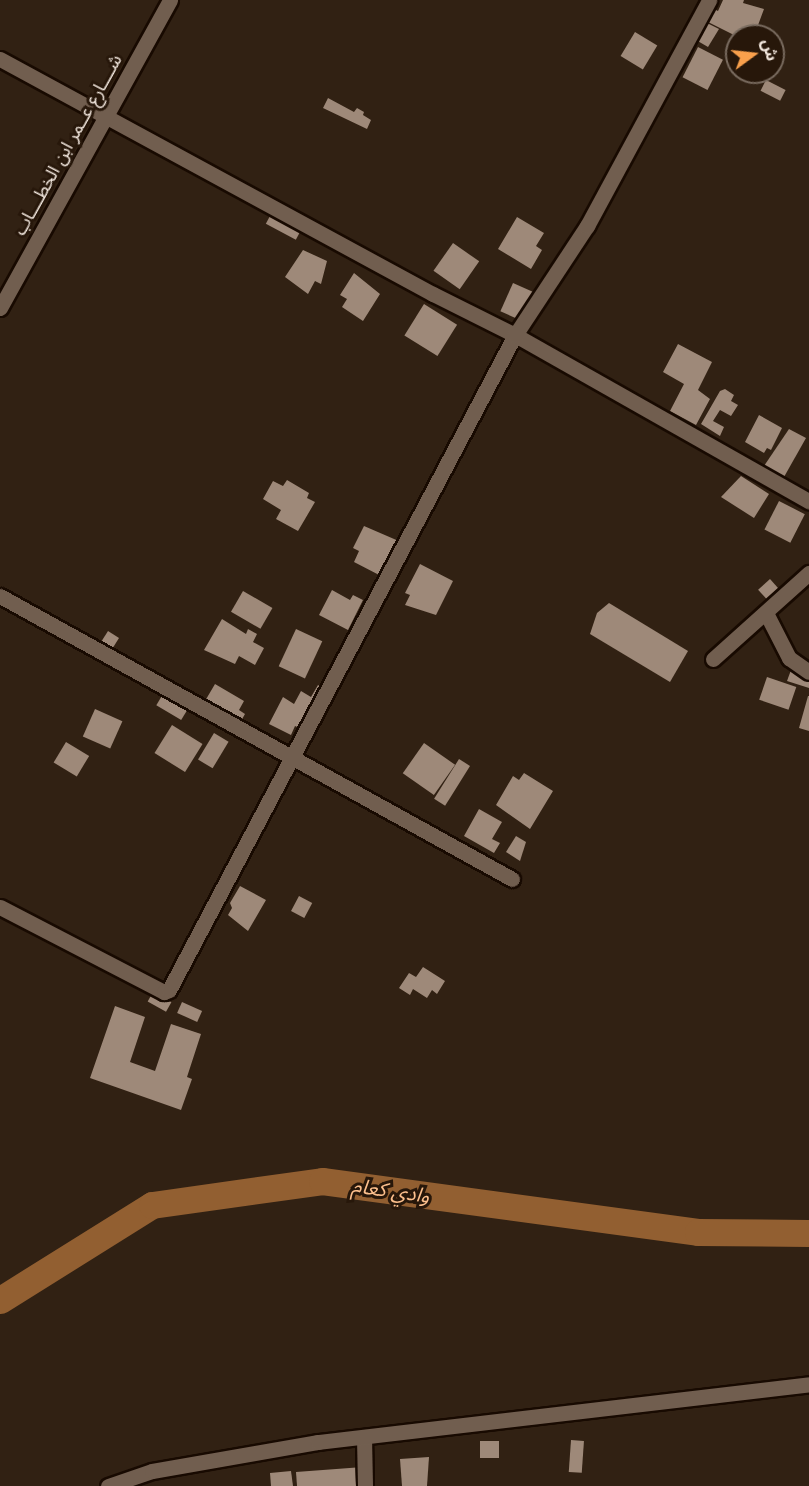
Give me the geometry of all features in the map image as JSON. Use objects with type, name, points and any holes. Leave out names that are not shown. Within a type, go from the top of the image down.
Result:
[{"type":"street","name":"شــــارع عــمر ابن الخطــــاب","points":[[0,308],[170,0]]},
{"type":"street","points":[[0,907],[167,992],[515,335],[586,226],[709,0]]},
{"type":"street","points":[[0,59],[515,335],[809,501]]},
{"type":"street","points":[[712,659],[766,614],[809,573]]},
{"type":"street","points":[[0,596],[142,677],[293,754],[512,879]]},
{"type":"street","points":[[766,614],[789,658],[809,672]]},
{"type":"street","points":[[108,1486],[152,1471],[226,1455],[809,1384]]},
{"type":"street","points":[[364,1437],[365,1486]]},
{"type":"building","points":[[723,0],[744,0],[743,3],[764,9],[758,24],[725,24],[725,30],[706,21],[712,8],[718,11]]},
{"type":"building","points":[[703,21],[719,29],[708,47],[696,40]]},
{"type":"building","points":[[635,32],[657,45],[643,69],[621,56]]},
{"type":"building","points":[[698,47],[723,60],[708,90],[683,77]]},
{"type":"building","points":[[764,84],[774,84],[786,90],[780,101],[761,91]]},
{"type":"building","points":[[328,98],[354,112],[357,108],[364,112],[363,115],[371,120],[367,129],[323,108]]},
{"type":"building","points":[[271,214],[301,230],[296,240],[266,224]]},
{"type":"building","points":[[517,217],[544,233],[536,246],[542,250],[531,269],[498,249]]},
{"type":"building","points":[[453,243],[479,261],[460,289],[433,271]]},
{"type":"building","points":[[303,250],[327,261],[321,284],[315,281],[308,294],[285,277]]},
{"type":"building","points":[[354,273],[380,294],[363,321],[342,307],[347,299],[340,295]]},
{"type":"building","points":[[513,283],[535,293],[522,321],[500,311]]},
{"type":"building","points":[[424,304],[457,325],[437,356],[404,335]]},
{"type":"building","points":[[678,344],[712,362],[698,390],[710,399],[696,425],[670,411],[684,384],[663,372]]},
{"type":"building","points":[[725,389],[734,395],[731,401],[738,405],[731,416],[720,410],[713,421],[724,427],[720,436],[701,424],[720,391]]},
{"type":"building","points":[[759,415],[782,428],[771,450],[767,448],[764,453],[745,442]]},
{"type":"building","points":[[789,429],[806,438],[784,477],[764,466]]},
{"type":"building","points":[[741,476],[769,494],[754,518],[721,497]]},
{"type":"building","points":[[287,480],[309,493],[307,498],[315,502],[298,531],[276,519],[281,510],[263,499],[273,481],[283,486]]},
{"type":"building","points":[[779,501],[805,514],[790,543],[764,530]]},
{"type":"building","points":[[364,526],[401,542],[383,577],[354,562],[359,551],[353,548]]},
{"type":"building","points":[[420,564],[453,581],[436,615],[405,605],[410,595],[405,593]]},
{"type":"building","points":[[770,579],[779,589],[767,599],[758,590]]},
{"type":"building","points":[[332,590],[350,600],[353,595],[363,600],[348,630],[319,615]]},
{"type":"building","points":[[243,591],[272,608],[260,629],[231,612]]},
{"type":"building","points":[[609,603],[688,651],[670,682],[590,634],[597,613]]},
{"type":"building","points":[[222,619],[246,634],[248,629],[257,634],[253,642],[264,648],[255,665],[239,656],[235,664],[204,650]]},
{"type":"building","points":[[296,629],[322,641],[305,678],[279,666]]},
{"type":"building","points":[[108,631],[119,638],[112,650],[101,643]]},
{"type":"building","points":[[791,670],[809,675],[809,688],[787,681]]},
{"type":"building","points":[[767,677],[796,687],[788,710],[759,700]]},
{"type":"building","points":[[215,684],[244,701],[239,710],[245,714],[241,721],[205,701]]},
{"type":"building","points":[[318,685],[329,691],[306,731],[295,726],[291,735],[269,724],[283,697],[294,704],[301,691],[311,697]]},
{"type":"building","points":[[163,694],[188,709],[181,720],[156,705]]},
{"type":"building","points":[[809,696],[809,731],[799,728]]},
{"type":"building","points":[[95,709],[122,721],[110,749],[83,736]]},
{"type":"building","points":[[172,725],[203,744],[185,772],[155,753]]},
{"type":"building","points":[[214,733],[229,742],[213,768],[198,760]]},
{"type":"building","points":[[66,742],[89,756],[77,776],[54,763]]},
{"type":"building","points":[[424,743],[455,765],[434,795],[403,773]]},
{"type":"building","points":[[459,759],[470,766],[445,806],[434,799]]},
{"type":"building","points":[[524,773],[553,791],[530,829],[496,805],[513,776],[519,780]]},
{"type":"building","points":[[479,809],[502,822],[492,839],[500,843],[494,853],[464,836]]},
{"type":"building","points":[[516,836],[526,842],[520,861],[506,852]]},
{"type":"building","points":[[240,886],[266,900],[248,931],[228,915],[232,908],[230,903]]},
{"type":"building","points":[[299,896],[312,903],[304,918],[291,911]]},
{"type":"building","points":[[423,967],[445,981],[437,994],[432,990],[427,998],[413,989],[410,995],[399,988],[409,973],[416,977]]},
{"type":"building","points":[[153,992],[171,1002],[166,1012],[148,1002]]},
{"type":"building","points":[[182,1002],[202,1011],[197,1022],[177,1013]]},
{"type":"building","points":[[115,1006],[145,1017],[130,1062],[155,1071],[171,1024],[201,1034],[187,1077],[192,1079],[181,1110],[90,1078]]},
{"type":"building","points":[[571,1440],[584,1441],[582,1473],[569,1472]]},
{"type":"building","points":[[480,1441],[499,1441],[499,1458],[480,1458]]},
{"type":"building","points":[[429,1457],[427,1486],[402,1486],[400,1459]]},
{"type":"building","points":[[363,1467],[364,1486],[297,1486],[296,1472]]},
{"type":"building","points":[[291,1471],[293,1486],[271,1486],[270,1473]]},
{"type":"waterway","name":"وادي كعام","points":[[0,1300],[152,1205],[322,1181],[698,1232],[809,1233]]}]
